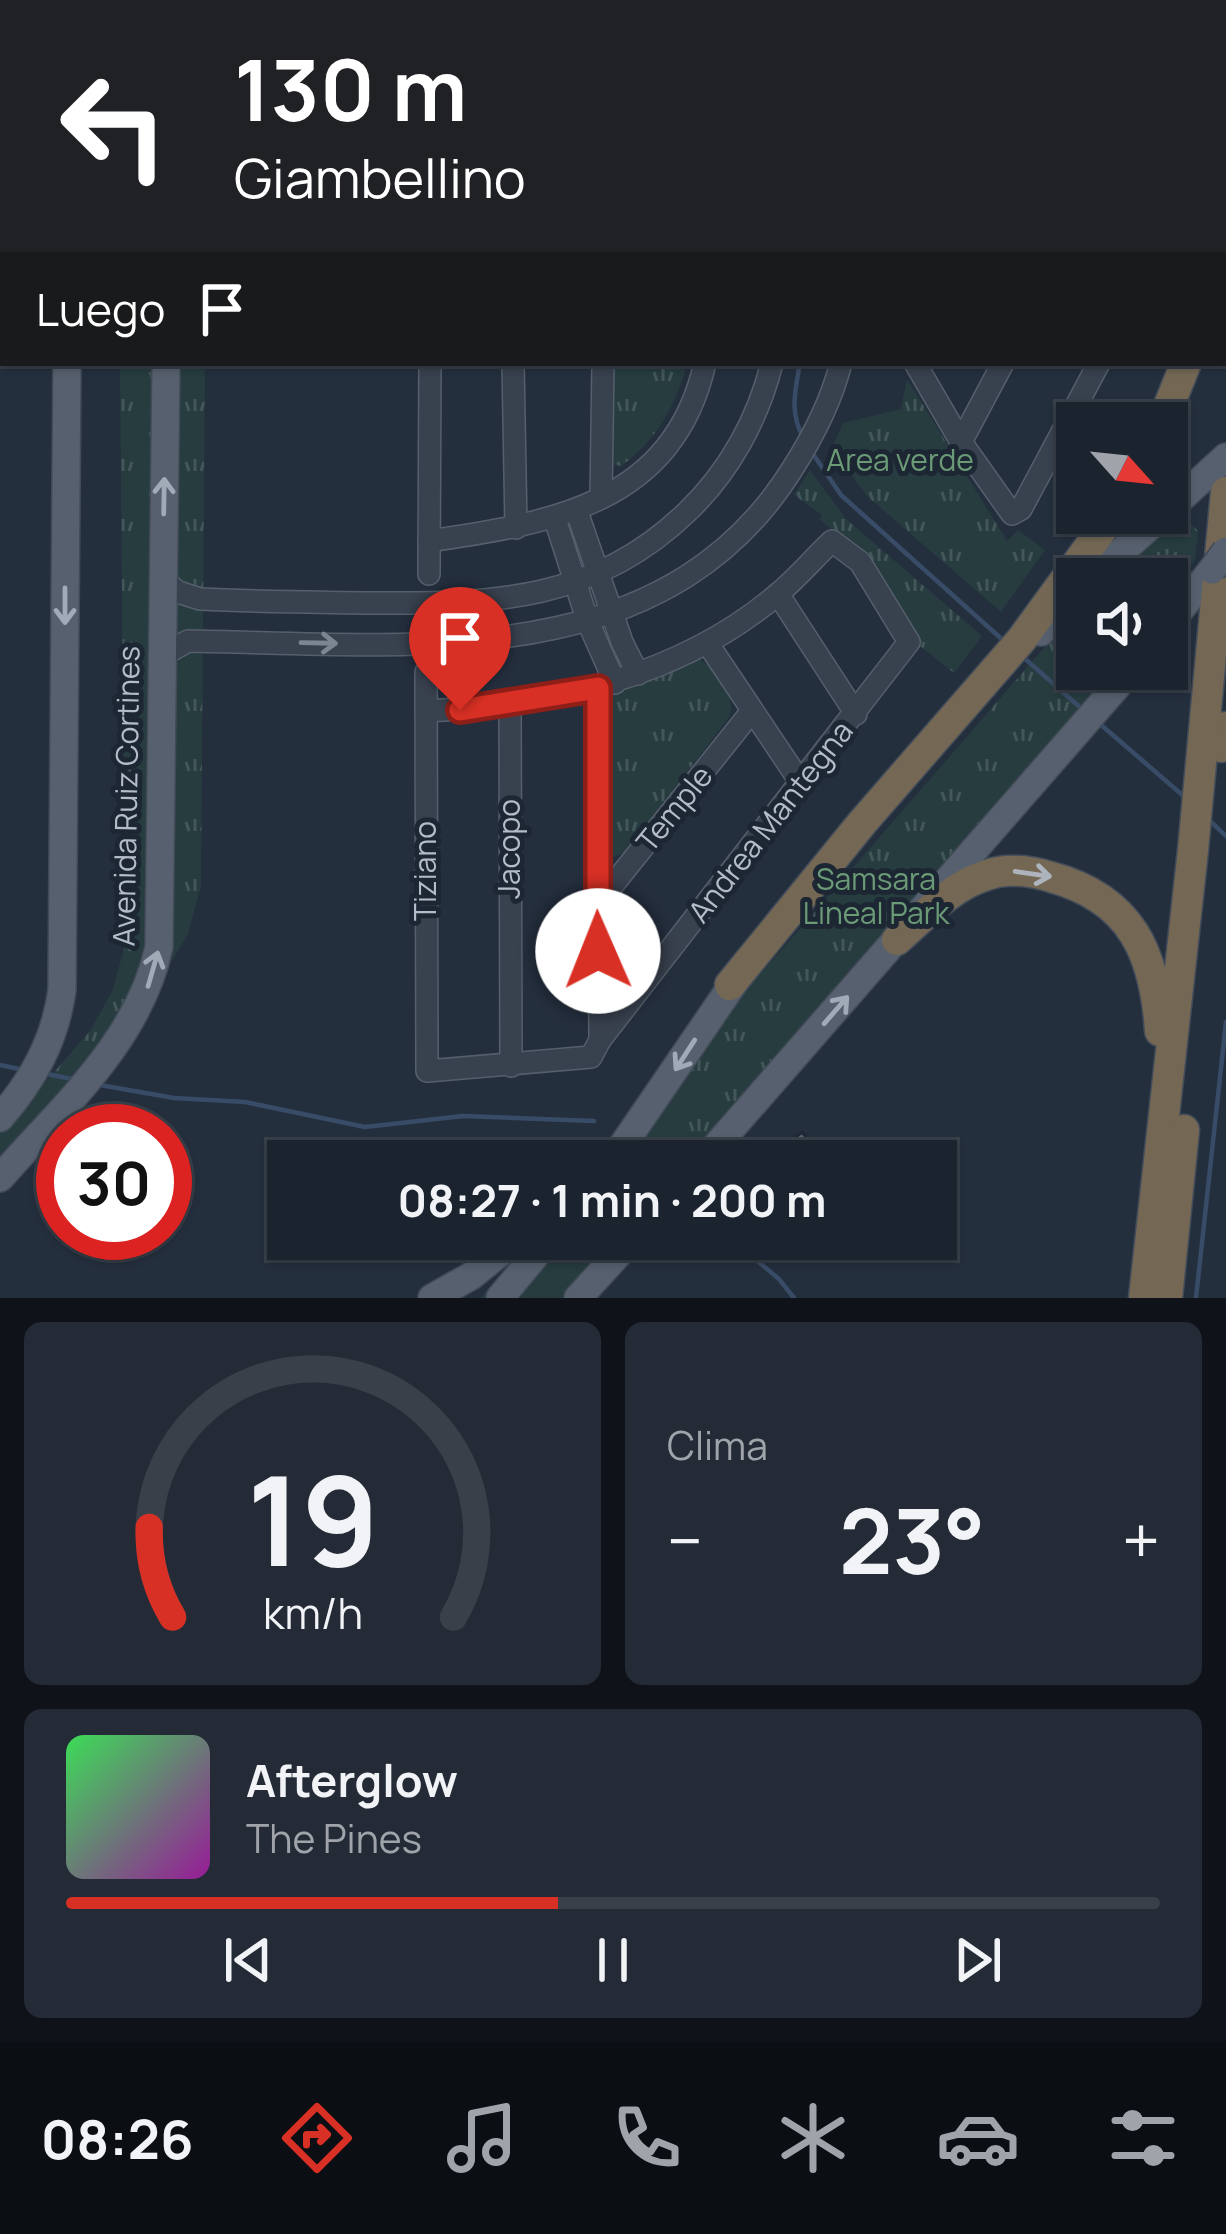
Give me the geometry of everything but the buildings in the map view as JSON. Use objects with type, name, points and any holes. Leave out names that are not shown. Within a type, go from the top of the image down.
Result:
[{"type":"highway","points":[[1170,402],[1185,366]]},
{"type":"highway","points":[[1167,1298],[1202,856],[1216,786],[1226,492]]},
{"type":"highway","points":[[730,985],[862,823],[1022,639],[1099,534]]},
{"type":"highway","points":[[1144,1298],[1163,1130],[1226,694]]},
{"type":"highway","points":[[897,940],[950,892],[989,874],[1040,874],[1096,895],[1134,931],[1147,955],[1158,1009],[1163,1130]]},
{"type":"main road","name":"Avenida Ruiz Cortines","points":[[9,1108],[39,1066],[59,1014],[62,990],[67,366]]},
{"type":"main road","name":"Avenida Ruiz Cortines","points":[[0,1178],[95,1069],[142,1002],[159,947],[166,366]]},
{"type":"main road","points":[[1188,492],[1226,457]]},
{"type":"main road","points":[[1114,558],[1141,534]]},
{"type":"main road","points":[[1188,600],[1219,561]]},
{"type":"main road","points":[[626,1140],[730,985],[1056,615]]},
{"type":"main road","points":[[721,1140],[1114,690]]},
{"type":"main road","points":[[432,1298],[491,1260]]},
{"type":"main road","points":[[500,1298],[532,1260]]},
{"type":"main road","points":[[580,1296],[613,1260]]},
{"type":"street","points":[[429,574],[430,366]]},
{"type":"street","points":[[513,366],[516,528]]},
{"type":"street","points":[[601,498],[603,366]]},
{"type":"street","points":[[429,541],[566,516],[601,498],[665,448],[693,400],[704,366]]},
{"type":"street","points":[[162,579],[192,598],[472,604],[587,579],[653,542],[711,488],[748,427],[771,366]]},
{"type":"street","points":[[164,655],[188,641],[439,644],[521,636],[612,614],[705,564],[753,524],[809,441],[841,366]]},
{"type":"street","points":[[917,366],[961,442],[1010,512],[1021,509],[1097,366]]},
{"type":"street","points":[[961,442],[1001,366]]},
{"type":"street","points":[[566,516],[587,579],[612,614],[638,674]]},
{"type":"street","name":"Andrea Mantegna","points":[[595,1048],[909,644],[860,562],[831,542],[778,594]]},
{"type":"street","points":[[511,1066],[595,1048],[596,906],[607,686],[588,622],[587,579]]},
{"type":"street","points":[[426,711],[510,704],[607,686],[708,644],[778,594],[856,714]]},
{"type":"street","points":[[259,642],[261,602]]},
{"type":"street","points":[[708,644],[801,783]]},
{"type":"street","name":"Tiziano","points":[[426,673],[425,1070],[511,1066]]},
{"type":"street","name":"Jacopo","points":[[510,704],[511,1066]]},
{"type":"street","name":"Temple","points":[[596,906],[752,711]]},
{"type":"green space","points":[[120,366],[205,366],[201,885],[188,934],[136,1010],[54,1104],[36,1104],[36,1124],[0,1165],[0,1134],[90,1031],[112,992],[125,946]]},
{"type":"green space","points":[[605,366],[686,366],[663,420],[645,445],[621,466],[610,464]]},
{"type":"green space","name":"Area verde","points":[[907,379],[1007,541],[1018,530],[1045,550],[1001,612],[867,496],[832,448],[843,423],[901,409]]},
{"type":"green space","points":[[810,470],[846,519],[982,636],[954,673],[915,642],[845,540],[794,495]]},
{"type":"green space","points":[[1188,523],[1198,531],[1195,559],[1188,572],[1188,558],[1130,558],[1159,534],[1188,534]]},
{"type":"green space","name":"Samsara Lineal Park","points":[[1056,634],[1056,690],[1099,690],[913,910],[709,1140],[616,1140]]},
{"type":"green space","points":[[695,657],[722,682],[730,699],[730,716],[626,852],[610,858],[602,853],[607,693]]},
{"type":"green space","points":[[513,1260],[601,1260],[568,1298],[480,1298]]},
{"type":"waterway","points":[[799,366],[795,411],[804,439]]},
{"type":"waterway","points":[[813,454],[841,495],[1005,642]]},
{"type":"waterway","points":[[1023,657],[1082,709]]},
{"type":"waterway","points":[[1100,724],[1187,799]]},
{"type":"waterway","points":[[1208,819],[1226,836]]},
{"type":"waterway","points":[[1196,1298],[1226,1022]]},
{"type":"waterway","points":[[0,1065],[24,1070]]},
{"type":"waterway","points":[[47,1074],[77,1080]]},
{"type":"waterway","points":[[100,1085],[174,1098],[245,1102],[365,1127],[463,1116],[594,1121]]},
{"type":"waterway","points":[[756,1260],[794,1298]]},
{"type":"route","points":[[460,710],[598,688],[598,951]]}]
